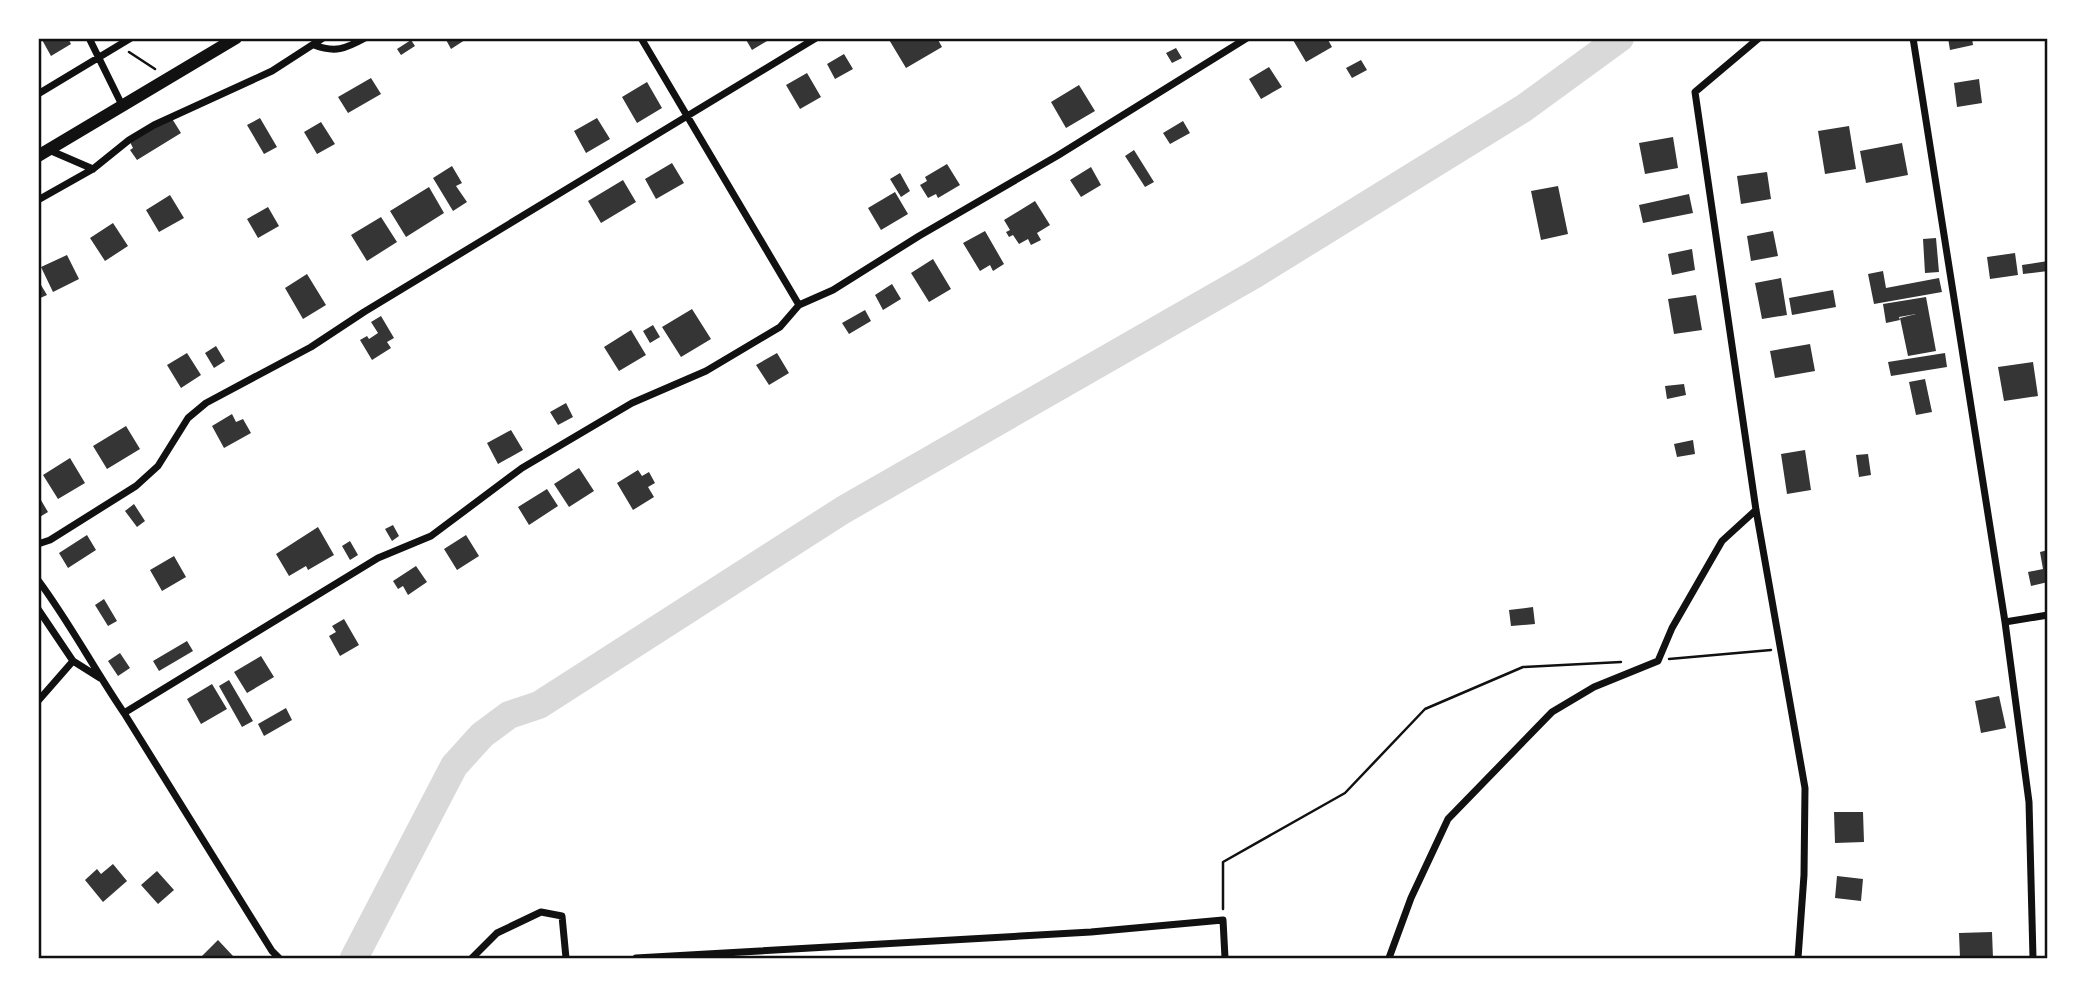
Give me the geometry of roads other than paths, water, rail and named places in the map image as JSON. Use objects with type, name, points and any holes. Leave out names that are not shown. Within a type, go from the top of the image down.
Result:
[{"type":"main road","points":[[44,153],[236,38]]},
{"type":"street","points":[[89,38],[122,105]]},
{"type":"street","points":[[38,94],[131,38]]},
{"type":"street","points":[[38,200],[93,169],[129,140],[154,125],[272,71],[323,38]]},
{"type":"street","points":[[314,44],[330,51],[349,47],[365,38]]},
{"type":"street","points":[[641,38],[799,305]]},
{"type":"street","points":[[38,544],[50,540],[136,486],[158,466],[188,418],[206,402],[311,347],[816,38]]},
{"type":"street","points":[[124,713],[378,558],[431,536],[522,468],[632,403],[706,371],[780,327],[799,305],[833,290],[919,236],[1058,156],[1247,38]]},
{"type":"street","points":[[1759,38],[1695,92],[1756,510],[1805,788],[1804,876],[1798,958]]},
{"type":"street","points":[[1913,38],[2004,622],[2029,802],[2034,958]]},
{"type":"street","points":[[44,153],[93,169]]},
{"type":"street","points":[[1389,958],[1411,898],[1448,819],[1552,712],[1594,687],[1658,661],[1672,628],[1722,541],[1756,510]]},
{"type":"street","points":[[38,580],[63,613],[100,678],[271,951],[279,958]]},
{"type":"street","points":[[38,609],[72,661],[100,678]]},
{"type":"street","points":[[2004,622],[2048,615]]},
{"type":"street","points":[[38,701],[72,661]]},
{"type":"street","points":[[472,958],[497,933],[541,912],[562,916],[566,958]]},
{"type":"street","points":[[636,958],[1091,932],[1223,920],[1225,958]]},
{"type":"waterway","points":[[354,958],[454,766],[482,735],[509,715],[539,705],[843,510],[1255,274],[1524,108],[1620,38]]}]
